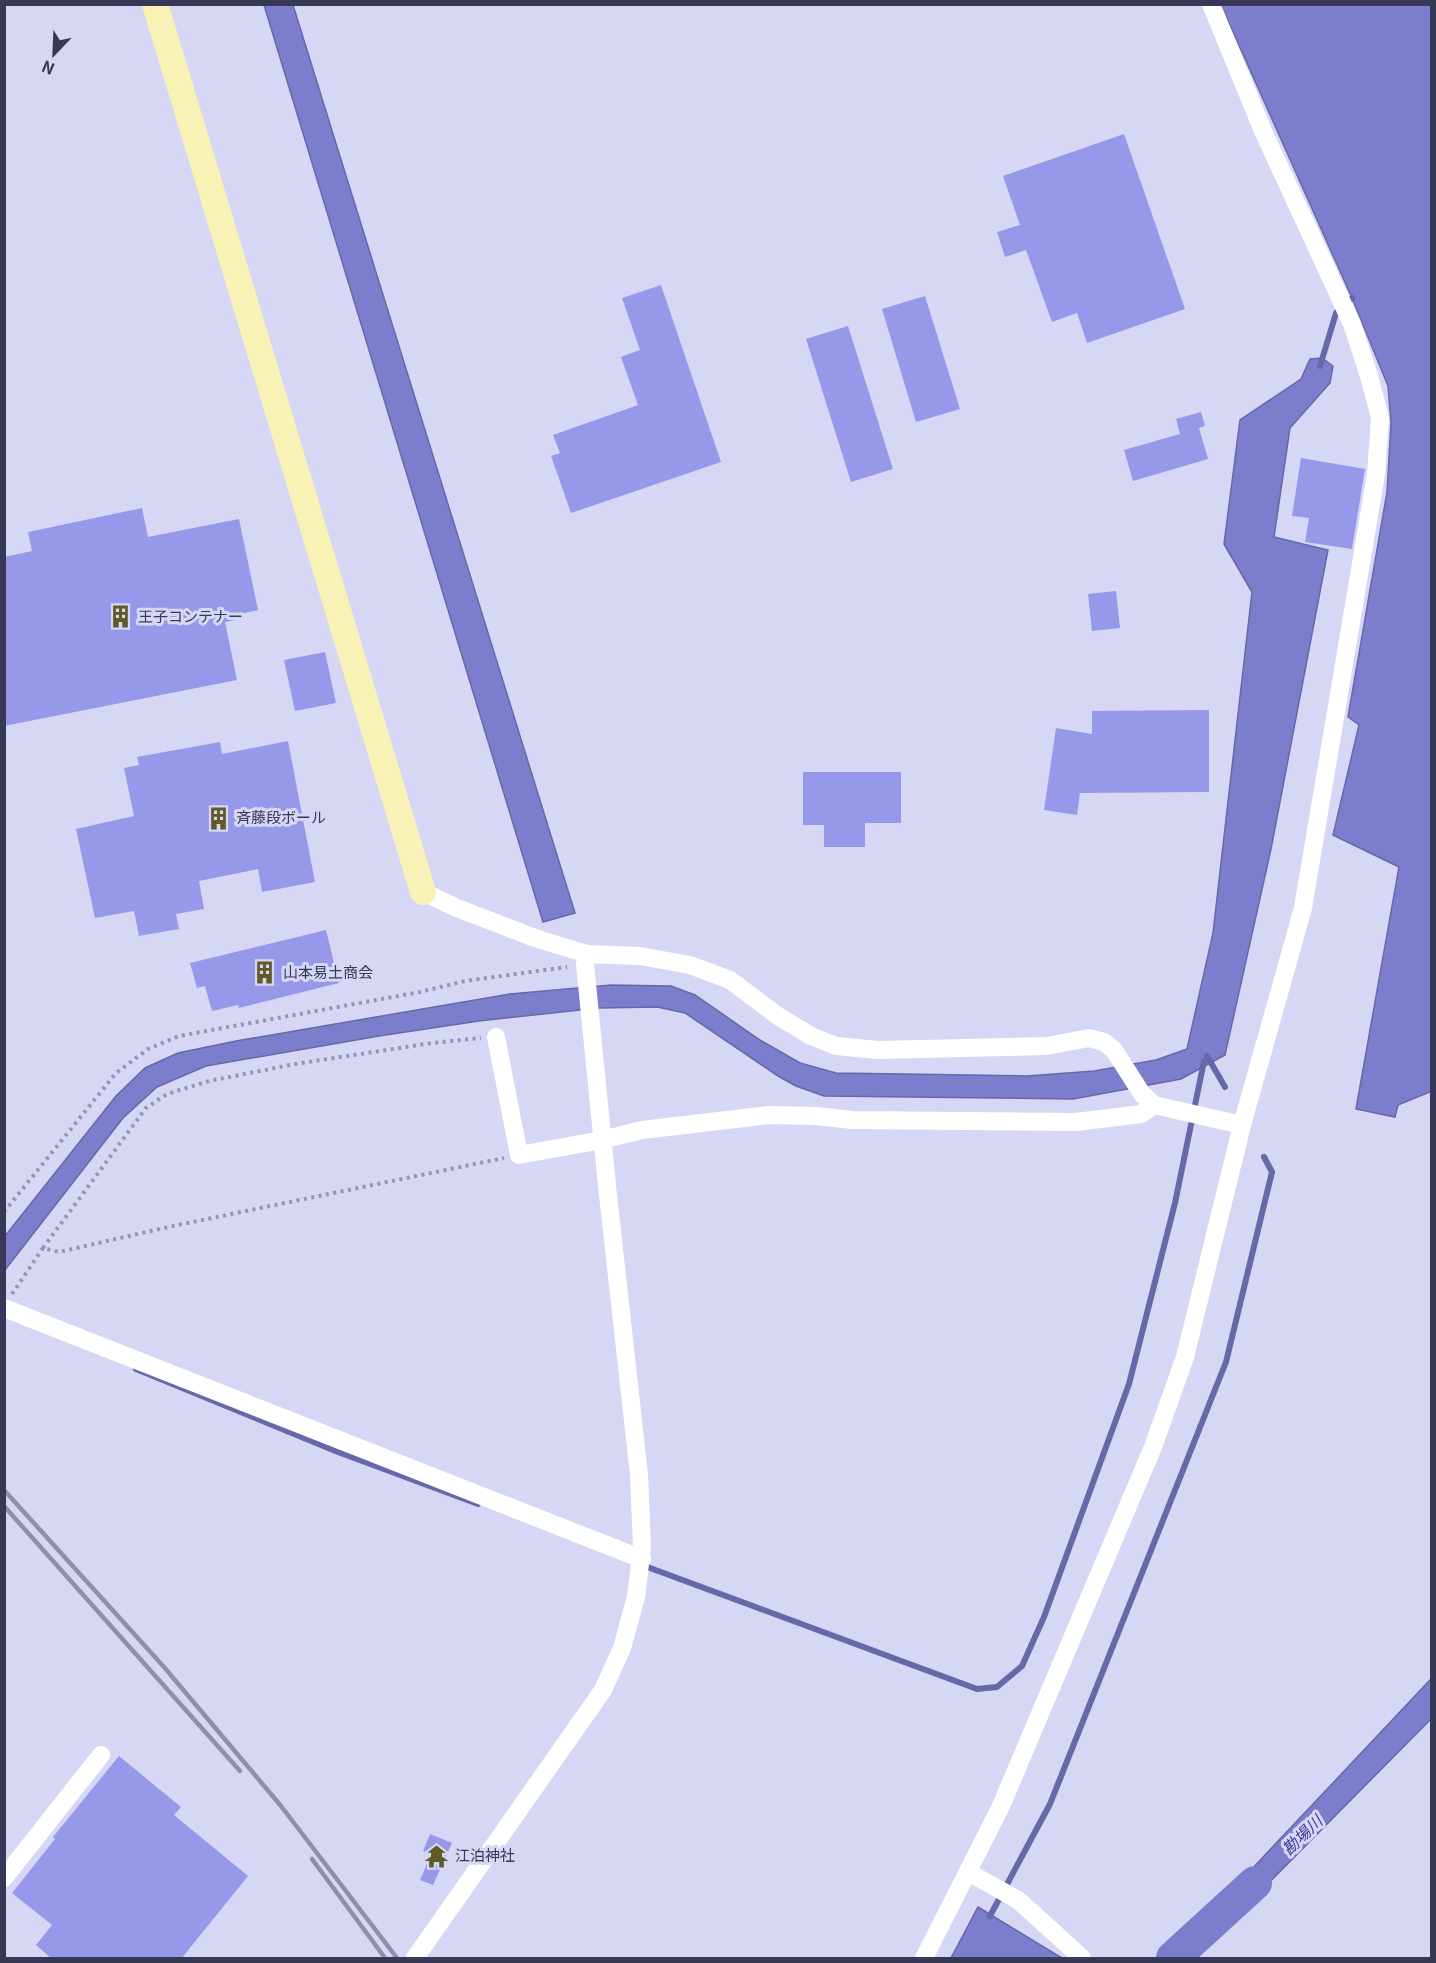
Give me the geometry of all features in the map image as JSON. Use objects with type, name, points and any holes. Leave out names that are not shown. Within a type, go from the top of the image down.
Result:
[{"type":"street","points":[[155,4],[423,892],[457,908],[535,938],[587,966],[640,956],[690,965],[730,980],[778,1016],[811,1036],[836,1046],[878,1050],[1047,1046],[1089,1038],[1104,1041],[1114,1050],[1148,1100],[1172,1111],[1242,1125]]},
{"type":"street","points":[[924,1959],[1001,1806],[1153,1447],[1185,1357],[1242,1125],[1304,908],[1376,474],[1380,418],[1352,324],[1263,131],[1211,4]]},
{"type":"street","points":[[416,1959],[603,1690],[622,1648],[636,1597],[642,1559],[639,1475],[602,1140],[587,966]]},
{"type":"street","points":[[496,1037],[519,1155],[602,1140],[642,1130],[769,1115],[816,1116],[852,1120],[1076,1122],[1141,1114],[1148,1100]]},
{"type":"street","points":[[8,1302],[642,1559]]},
{"type":"street","points":[[4,1878],[102,1755]]},
{"type":"street","points":[[968,1872],[1018,1900],[1082,1959]]},
{"type":"path","points":[[4,1212],[116,1073],[148,1049],[179,1036],[420,992],[465,981],[587,966]]},
{"type":"path","points":[[8,1302],[43,1248],[146,1107],[167,1094],[209,1081],[295,1064],[432,1043],[496,1037]]},
{"type":"path","points":[[43,1248],[59,1252],[168,1227],[519,1155]]},
{"type":"water","points":[[264,5],[293,5],[575,913],[543,922]]},
{"type":"water","points":[[1221,5],[1431,5],[1432,1091],[1398,1105],[1395,1117],[1356,1109],[1399,867],[1333,835],[1359,725],[1348,717],[1387,492],[1391,423],[1388,386],[1352,298]]},
{"type":"water","points":[[1322,358],[1333,366],[1330,383],[1290,428],[1274,537],[1328,550],[1271,849],[1225,1055],[1181,1079],[1073,1099],[824,1096],[796,1086],[778,1076],[685,1013],[657,1007],[598,1008],[479,1021],[206,1066],[157,1087],[123,1118],[5,1270],[5,1236],[116,1096],[145,1068],[178,1053],[236,1041],[510,994],[611,985],[671,986],[695,995],[760,1040],[800,1063],[836,1073],[1027,1076],[1094,1071],[1156,1060],[1187,1049],[1213,933],[1252,592],[1224,544],[1240,420],[1301,379],[1310,359]]},
{"type":"water","points":[[1431,1679],[1431,1719],[1229,1923],[1215,1908]]},
{"type":"water","points":[[978,1907],[1062,1958],[951,1958]]},
{"type":"building","points":[[1124,134],[1185,309],[1087,343],[1077,313],[1052,322],[1026,250],[1005,257],[997,232],[1020,225],[1003,176]]},
{"type":"building","points":[[661,285],[721,462],[571,513],[551,456],[560,453],[553,435],[638,405],[621,357],[640,350],[622,298]]},
{"type":"building","points":[[925,296],[960,409],[916,422],[882,309]]},
{"type":"building","points":[[848,326],[893,469],[851,482],[806,339]]},
{"type":"building","points":[[1201,412],[1205,426],[1199,428],[1208,459],[1133,481],[1124,450],[1180,434],[1176,419]]},
{"type":"building","points":[[1301,458],[1365,469],[1352,549],[1305,542],[1309,518],[1292,516]]},
{"type":"building","name":"王子コンテナー","points":[[142,508],[148,537],[239,519],[258,610],[235,615],[236,620],[225,622],[237,680],[4,726],[4,557],[32,551],[28,532]]},
{"type":"building","points":[[1116,591],[1120,628],[1092,631],[1088,594]]},
{"type":"building","points":[[325,652],[336,703],[295,711],[284,660]]},
{"type":"building","points":[[1209,710],[1209,792],[1080,793],[1077,815],[1044,810],[1056,728],[1092,734],[1092,711]]},
{"type":"building","name":"斉藤段ボール","points":[[288,741],[315,882],[262,892],[258,869],[199,881],[204,909],[176,914],[179,929],[139,936],[134,911],[95,918],[76,829],[134,816],[124,768],[139,765],[137,757],[220,742],[222,754]]},
{"type":"building","points":[[803,772],[901,772],[901,823],[865,823],[865,847],[824,847],[824,825],[803,825]]},
{"type":"building","name":"山本易土商会","points":[[326,930],[339,983],[239,1008],[238,1005],[212,1011],[205,986],[197,988],[190,963]]},
{"type":"building","points":[[119,1756],[181,1807],[174,1815],[248,1876],[181,1959],[52,1959],[36,1945],[52,1925],[12,1893],[55,1839],[53,1837]]},
{"type":"building","points":[[430,1834],[452,1843],[433,1885],[420,1880],[431,1854],[423,1851]]},
{"type":"waterway","points":[[1320,366],[1336,313],[1352,298]]},
{"type":"waterway","points":[[1207,1056],[1225,1087]]},
{"type":"waterway","points":[[642,1565],[977,1689],[997,1687],[1022,1666],[1044,1617],[1129,1384],[1175,1203],[1204,1061]]},
{"type":"waterway","points":[[990,1916],[1050,1804],[1226,1362],[1272,1172],[1264,1157]]},
{"type":"waterway","points":[[136,1369],[338,1452],[478,1504]]},
{"type":"waterway","name":"勘場川","points":[[1173,1958],[1255,1883]]},
{"type":"railway","points":[[4,1490],[164,1667],[281,1806],[397,1958]]},
{"type":"railway","points":[[4,1506],[240,1771]]},
{"type":"railway","points":[[312,1859],[385,1958]]},
{"type":"place","name":"王子コンテナー","points":[[120,617]]},
{"type":"place","name":"斉藤段ボール","points":[[218,818]]},
{"type":"place","name":"山本易土商会","points":[[265,973]]},
{"type":"place","name":"江泊神社","points":[[437,1856]]}]
